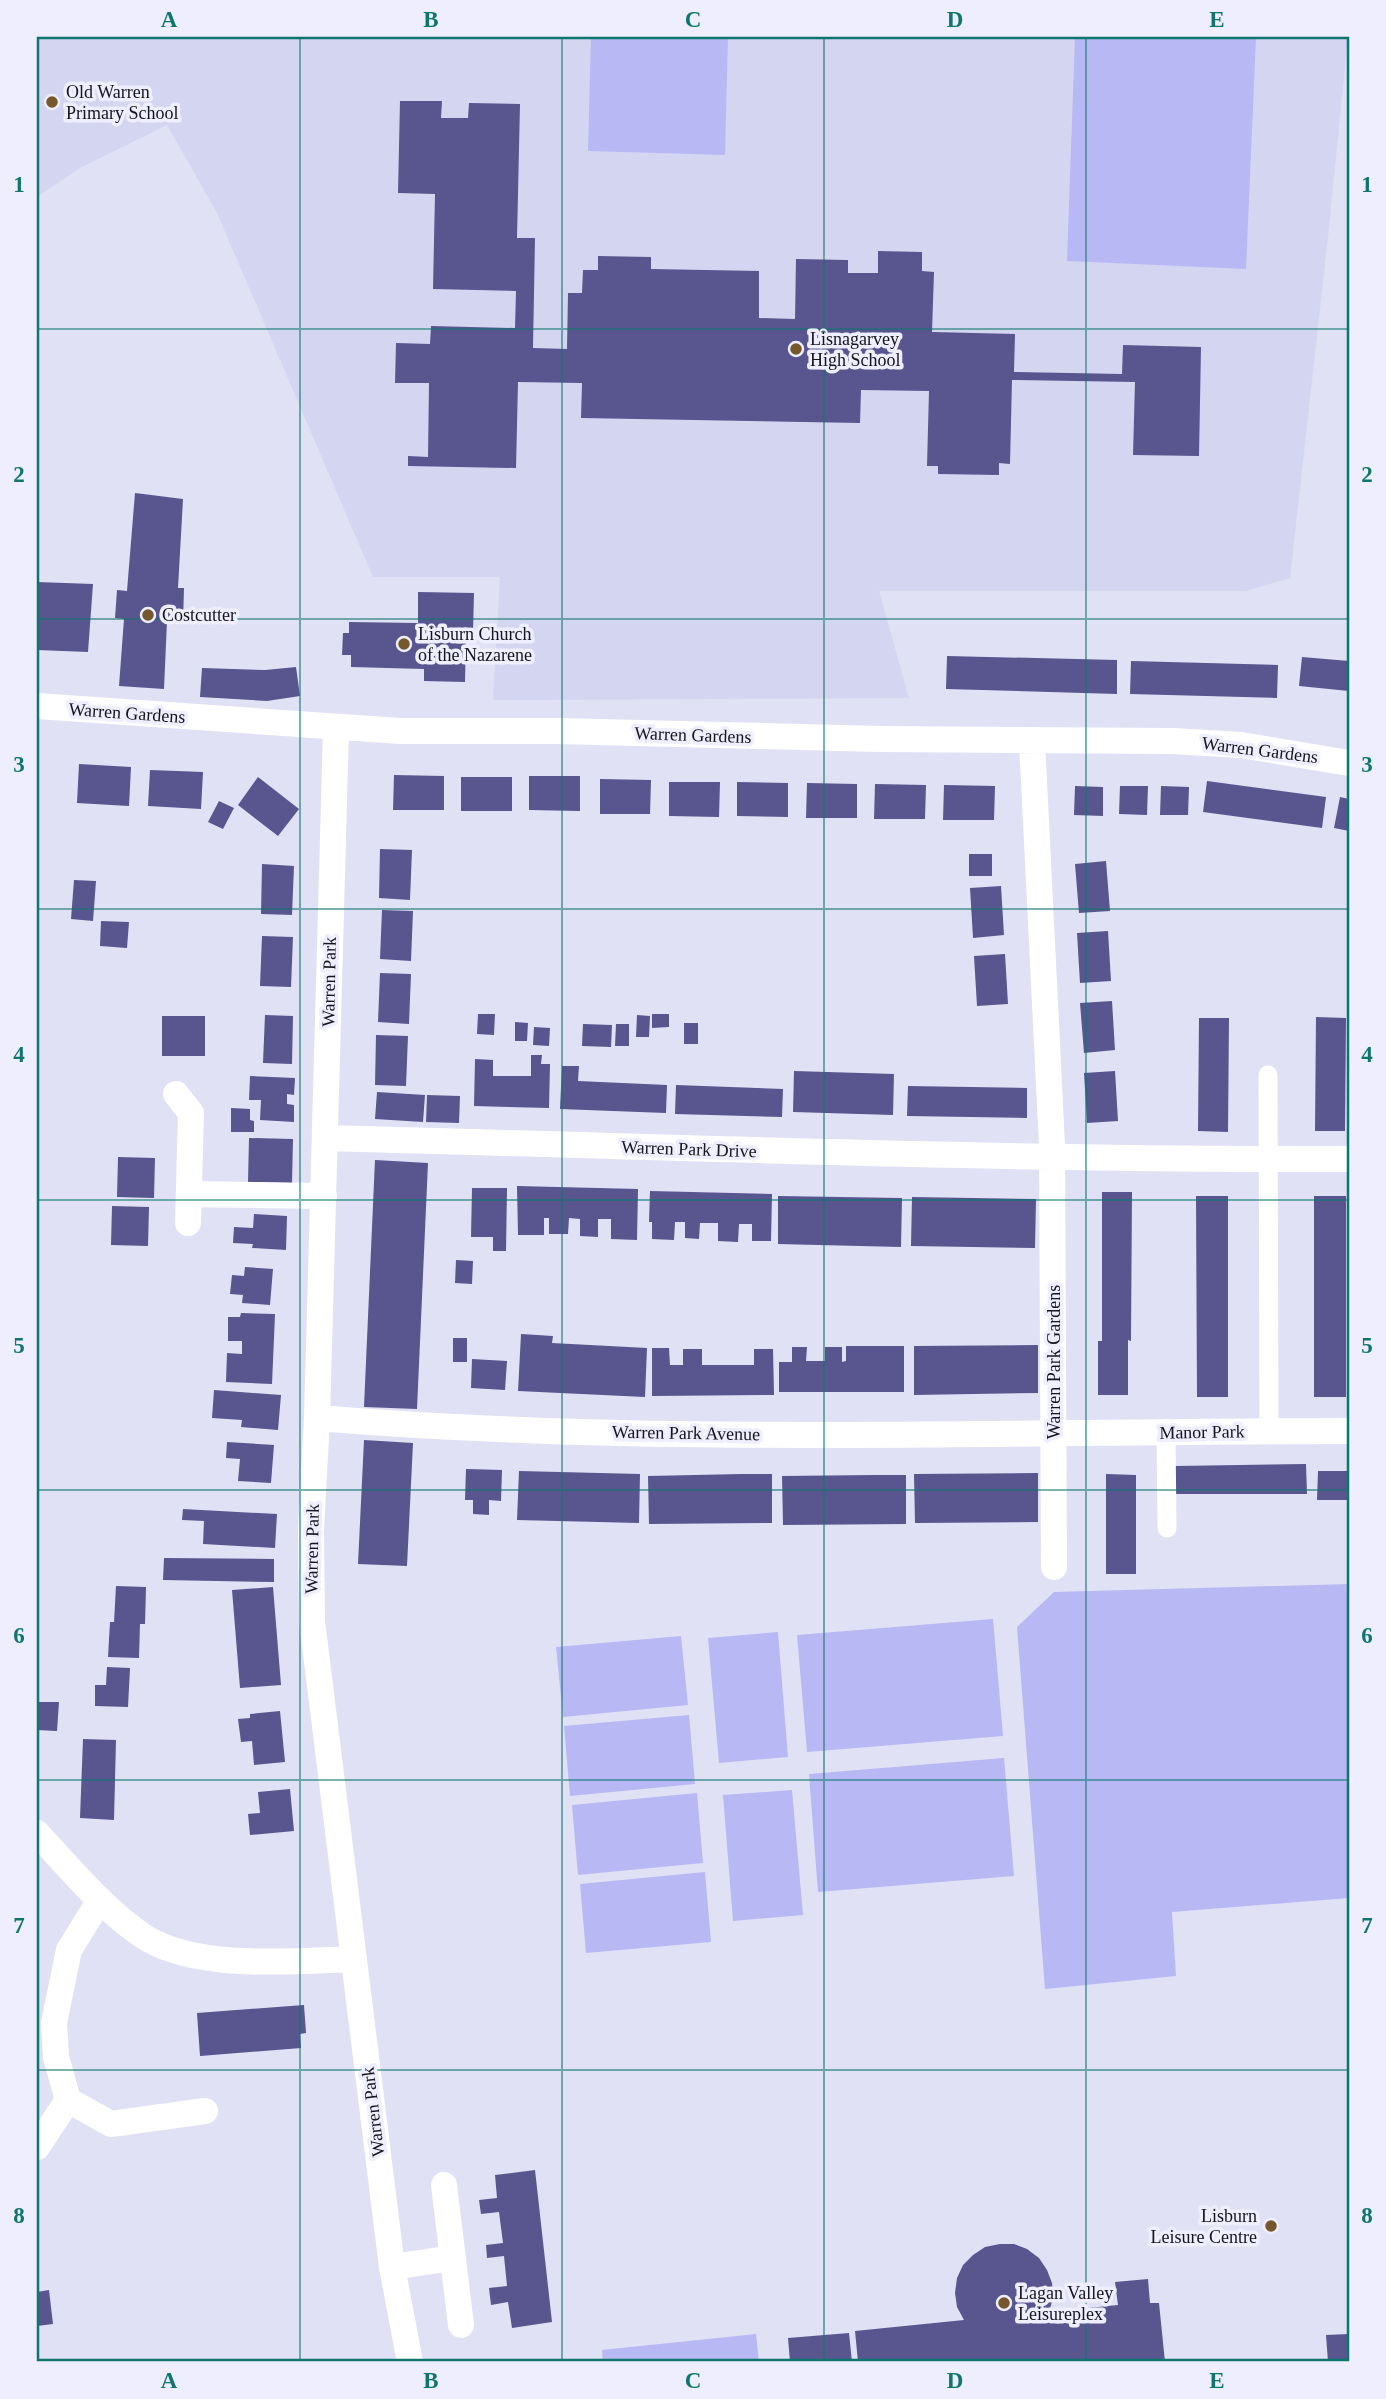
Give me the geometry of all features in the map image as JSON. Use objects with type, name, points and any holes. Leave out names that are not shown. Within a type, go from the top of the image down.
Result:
[{"type":"street","name":"Warren Gardens","points":[[37,706],[336,729],[1173,741],[1241,745],[1349,763]]},
{"type":"street","name":"Warren Park","points":[[336,729],[324,1196],[311,1530],[312,1621],[392,2267],[410,2362]]},
{"type":"street","name":"Warren Park Gardens","points":[[1032,741],[1052,1158],[1055,1567]]},
{"type":"street","points":[[1268,1075],[1269,1431]]},
{"type":"street","points":[[176,1094],[191,1113],[188,1223]]},
{"type":"street","name":"Warren Park Drive","points":[[325,1138],[1052,1158],[1349,1160]]},
{"type":"street","points":[[189,1194],[324,1196]]},
{"type":"street","name":"Warren Park Avenue","points":[[317,1418],[374,1423],[687,1435],[1055,1434]]},
{"type":"street","name":"Manor Park","points":[[1055,1434],[1349,1431]]},
{"type":"street","points":[[1166,1432],[1167,1528]]},
{"type":"street","points":[[37,1833],[100,1900],[141,1935],[171,1950],[235,1960],[354,1959]]},
{"type":"street","points":[[100,1900],[69,1950],[54,2023],[56,2057],[68,2100],[111,2124],[205,2111]]},
{"type":"street","points":[[37,2147],[68,2100]]},
{"type":"street","points":[[444,2185],[461,2325]]},
{"type":"street","points":[[392,2267],[453,2258]]},
{"type":"shaded area","name":"Lisnagarvey High School","points":[[37,37],[1348,37],[1290,578],[1246,591],[879,591],[909,698],[493,700],[500,577],[373,577],[217,213],[167,125],[82,167],[37,197]]},
{"type":"shaded area","points":[[591,37],[728,37],[725,155],[588,151]]},
{"type":"shaded area","points":[[1075,37],[1256,37],[1246,269],[1067,261]]},
{"type":"shaded area","points":[[1349,1584],[1349,1898],[1172,1912],[1176,1976],[1045,1989],[1017,1627],[1054,1592]]},
{"type":"shaded area","points":[[993,1619],[1003,1736],[807,1752],[797,1635]]},
{"type":"shaded area","points":[[778,1632],[788,1757],[719,1763],[708,1638]]},
{"type":"shaded area","points":[[681,1636],[688,1705],[563,1717],[556,1647]]},
{"type":"shaded area","points":[[689,1715],[695,1784],[570,1796],[564,1726]]},
{"type":"shaded area","points":[[1004,1758],[1014,1876],[818,1892],[809,1774]]},
{"type":"shaded area","points":[[792,1790],[803,1915],[733,1921],[723,1795]]},
{"type":"shaded area","points":[[697,1793],[703,1863],[578,1875],[572,1805]]},
{"type":"shaded area","points":[[705,1872],[711,1942],[586,1953],[580,1884]]},
{"type":"shaded area","points":[[756,2334],[759,2362],[603,2362],[602,2350]]},
{"type":"building","points":[[400,101],[442,101],[441,118],[468,118],[469,103],[520,104],[517,238],[535,238],[533,348],[567,349],[568,293],[582,293],[583,270],[598,270],[598,256],[651,257],[651,269],[759,271],[759,318],[795,319],[796,259],[848,260],[848,273],[878,273],[878,251],[922,252],[922,271],[934,272],[932,332],[1015,334],[1014,372],[1122,374],[1123,345],[1201,347],[1199,456],[1133,455],[1135,382],[1012,380],[1010,464],[999,463],[999,475],[938,474],[938,466],[927,466],[929,391],[861,390],[860,423],[581,418],[582,383],[518,382],[516,468],[408,466],[408,456],[428,457],[429,383],[395,383],[396,343],[430,344],[431,326],[515,328],[516,291],[433,289],[435,194],[398,193]]},
{"type":"building","points":[[135,493],[183,499],[178,588],[184,588],[183,622],[167,621],[164,689],[119,686],[124,619],[115,618],[117,590],[127,591]]},
{"type":"building","points":[[37,582],[93,584],[88,652],[37,650]]},
{"type":"building","name":"Lisburn Church of the Nazarene","points":[[418,592],[474,593],[473,631],[466,631],[465,682],[424,681],[424,669],[351,667],[351,655],[342,655],[343,633],[349,633],[349,622],[418,623]]},
{"type":"building","points":[[947,656],[1117,660],[1117,694],[946,689]]},
{"type":"building","points":[[1302,657],[1349,661],[1349,691],[1299,686]]},
{"type":"building","points":[[1131,661],[1278,665],[1277,698],[1130,694]]},
{"type":"building","points":[[296,667],[300,696],[267,701],[200,697],[202,668],[265,670]]},
{"type":"building","points":[[79,764],[131,767],[129,806],[77,803]]},
{"type":"building","points":[[150,770],[203,772],[201,809],[148,806]]},
{"type":"building","points":[[394,775],[444,776],[444,810],[393,810]]},
{"type":"building","points":[[529,776],[580,776],[580,811],[529,810]]},
{"type":"building","points":[[258,777],[299,809],[278,836],[238,805]]},
{"type":"building","points":[[461,777],[512,777],[512,811],[461,811]]},
{"type":"building","points":[[600,779],[651,780],[650,814],[600,814]]},
{"type":"building","points":[[1207,781],[1326,797],[1322,828],[1203,812]]},
{"type":"building","points":[[669,782],[720,782],[719,817],[669,816]]},
{"type":"building","points":[[737,782],[788,783],[788,817],[737,816]]},
{"type":"building","points":[[807,783],[857,784],[857,818],[806,818]]},
{"type":"building","points":[[875,784],[926,785],[925,819],[874,819]]},
{"type":"building","points":[[944,785],[995,786],[994,820],[943,820]]},
{"type":"building","points":[[1075,786],[1103,787],[1103,816],[1074,815]]},
{"type":"building","points":[[1120,786],[1148,786],[1147,815],[1119,814]]},
{"type":"building","points":[[1161,786],[1189,787],[1188,815],[1160,815]]},
{"type":"building","points":[[1340,797],[1349,799],[1349,831],[1334,828]]},
{"type":"building","points":[[219,801],[234,808],[223,829],[208,822]]},
{"type":"building","points":[[380,849],[412,850],[410,900],[379,898]]},
{"type":"building","points":[[969,854],[992,854],[992,876],[969,876]]},
{"type":"building","points":[[1106,861],[1110,911],[1079,913],[1075,864]]},
{"type":"building","points":[[262,864],[294,866],[292,915],[261,914]]},
{"type":"building","points":[[74,880],[96,881],[93,921],[71,919]]},
{"type":"building","points":[[1001,886],[1004,935],[973,938],[970,888]]},
{"type":"building","points":[[382,910],[413,911],[411,961],[380,959]]},
{"type":"building","points":[[101,921],[129,922],[127,948],[100,946]]},
{"type":"building","points":[[1108,931],[1111,981],[1080,983],[1077,933]]},
{"type":"building","points":[[262,936],[293,937],[291,987],[260,986]]},
{"type":"building","points":[[1005,954],[1008,1004],[977,1006],[974,956]]},
{"type":"building","points":[[380,973],[411,974],[409,1024],[378,1022]]},
{"type":"building","points":[[1112,1001],[1115,1050],[1084,1053],[1080,1003]]},
{"type":"building","points":[[478,1014],[495,1014],[494,1035],[477,1034]]},
{"type":"building","points":[[652,1014],[669,1014],[669,1027],[652,1028]]},
{"type":"building","points":[[265,1015],[293,1016],[292,1064],[263,1063]]},
{"type":"building","points":[[637,1015],[650,1016],[649,1037],[636,1037]]},
{"type":"building","points":[[162,1016],[205,1016],[205,1056],[162,1056]]},
{"type":"building","points":[[1316,1017],[1346,1018],[1345,1131],[1315,1131]]},
{"type":"building","points":[[1199,1018],[1229,1018],[1228,1132],[1198,1131]]},
{"type":"building","points":[[515,1022],[528,1023],[527,1041],[515,1041]]},
{"type":"building","points":[[684,1023],[698,1023],[698,1044],[684,1044]]},
{"type":"building","points":[[583,1024],[612,1025],[611,1047],[582,1046]]},
{"type":"building","points":[[616,1024],[629,1024],[629,1046],[615,1046]]},
{"type":"building","points":[[534,1027],[550,1028],[549,1046],[533,1045]]},
{"type":"building","points":[[376,1035],[408,1036],[406,1086],[375,1085]]},
{"type":"building","points":[[531,1055],[542,1055],[541,1064],[550,1064],[549,1108],[474,1106],[475,1059],[493,1060],[493,1076],[531,1076]]},
{"type":"building","points":[[562,1066],[579,1066],[578,1081],[667,1085],[666,1113],[560,1109]]},
{"type":"building","points":[[794,1071],[894,1074],[893,1115],[793,1112]]},
{"type":"building","points":[[1115,1071],[1118,1121],[1087,1123],[1084,1073]]},
{"type":"building","points":[[250,1076],[295,1078],[294,1095],[287,1094],[287,1104],[294,1105],[294,1122],[260,1120],[261,1100],[249,1100]]},
{"type":"building","points":[[676,1085],[783,1089],[782,1117],[675,1114]]},
{"type":"building","points":[[908,1086],[1027,1088],[1027,1118],[907,1116]]},
{"type":"building","points":[[377,1092],[425,1095],[423,1122],[375,1119]]},
{"type":"building","points":[[427,1095],[460,1096],[459,1123],[426,1122]]},
{"type":"building","points":[[231,1108],[250,1109],[254,1132],[231,1132]]},
{"type":"building","points":[[249,1138],[293,1139],[292,1183],[248,1182]]},
{"type":"building","points":[[118,1157],[155,1158],[154,1198],[117,1197]]},
{"type":"building","points":[[375,1160],[428,1163],[417,1409],[364,1407]]},
{"type":"building","points":[[517,1186],[638,1189],[637,1240],[611,1239],[611,1219],[598,1219],[598,1237],[580,1236],[580,1219],[569,1218],[568,1234],[549,1234],[549,1218],[544,1218],[544,1235],[518,1235]]},
{"type":"building","points":[[472,1188],[507,1188],[506,1251],[493,1251],[493,1237],[471,1237]]},
{"type":"building","points":[[650,1191],[772,1194],[771,1241],[752,1241],[752,1224],[739,1224],[738,1242],[718,1241],[718,1223],[700,1223],[699,1239],[685,1238],[685,1222],[675,1222],[674,1240],[652,1239],[652,1222],[649,1222]]},
{"type":"building","points":[[1102,1192],[1132,1192],[1128,1395],[1098,1395],[1098,1341],[1102,1341]]},
{"type":"building","points":[[778,1196],[902,1198],[901,1247],[778,1244]]},
{"type":"building","points":[[1196,1196],[1228,1196],[1228,1397],[1197,1397]]},
{"type":"building","points":[[1314,1196],[1346,1196],[1346,1397],[1314,1397]]},
{"type":"building","points":[[912,1197],[1036,1199],[1035,1248],[911,1246]]},
{"type":"building","points":[[112,1206],[149,1207],[148,1246],[111,1245]]},
{"type":"building","points":[[254,1214],[287,1216],[286,1250],[252,1248],[253,1244],[233,1243],[234,1227],[253,1228]]},
{"type":"building","points":[[456,1260],[473,1261],[472,1284],[455,1283]]},
{"type":"building","points":[[245,1267],[273,1269],[270,1305],[242,1303],[243,1295],[230,1294],[232,1275],[244,1276]]},
{"type":"building","points":[[241,1313],[275,1314],[272,1384],[226,1382],[227,1353],[242,1354],[242,1341],[228,1341],[228,1317],[240,1317]]},
{"type":"building","points":[[521,1334],[553,1336],[552,1343],[647,1348],[645,1397],[518,1391]]},
{"type":"building","points":[[453,1338],[467,1338],[467,1362],[453,1362]]},
{"type":"building","points":[[1038,1345],[1038,1393],[914,1395],[914,1346]]},
{"type":"building","points":[[846,1346],[904,1346],[904,1392],[779,1392],[779,1362],[792,1362],[792,1347],[807,1347],[806,1361],[825,1361],[825,1347],[842,1347],[842,1362],[846,1361]]},
{"type":"building","points":[[652,1348],[669,1348],[670,1365],[683,1365],[683,1349],[702,1349],[702,1365],[754,1365],[754,1349],[773,1349],[774,1395],[652,1396]]},
{"type":"building","points":[[472,1359],[507,1361],[505,1390],[471,1388]]},
{"type":"building","points":[[214,1390],[281,1395],[278,1430],[241,1427],[242,1420],[212,1418]]},
{"type":"building","points":[[364,1440],[413,1443],[407,1566],[358,1564]]},
{"type":"building","points":[[227,1442],[274,1445],[271,1483],[238,1481],[240,1459],[226,1458]]},
{"type":"building","points":[[1306,1464],[1307,1494],[1175,1494],[1175,1466]]},
{"type":"building","points":[[466,1469],[502,1470],[501,1501],[489,1500],[489,1515],[473,1514],[473,1500],[465,1500]]},
{"type":"building","points":[[519,1471],[640,1474],[639,1523],[517,1520]]},
{"type":"building","points":[[1318,1471],[1349,1471],[1349,1500],[1317,1500]]},
{"type":"building","points":[[1038,1473],[1038,1522],[915,1523],[914,1474]]},
{"type":"building","points":[[772,1474],[772,1523],[649,1524],[648,1476]]},
{"type":"building","points":[[1106,1474],[1136,1475],[1136,1574],[1106,1574]]},
{"type":"building","points":[[906,1475],[906,1524],[783,1525],[782,1476]]},
{"type":"building","points":[[183,1509],[277,1514],[275,1548],[203,1544],[204,1521],[182,1520]]},
{"type":"building","points":[[164,1558],[274,1559],[274,1582],[163,1580]]},
{"type":"building","points":[[116,1586],[146,1587],[145,1624],[140,1624],[139,1658],[108,1657]]},
{"type":"building","points":[[273,1587],[281,1685],[240,1688],[232,1590]]},
{"type":"building","points":[[107,1667],[130,1668],[128,1707],[95,1706],[95,1685],[106,1685]]},
{"type":"building","points":[[37,1702],[59,1702],[57,1731],[37,1730]]},
{"type":"building","points":[[280,1711],[285,1762],[254,1765],[252,1741],[241,1742],[238,1719],[250,1718],[250,1714]]},
{"type":"building","points":[[83,1739],[116,1740],[114,1820],[80,1818]]},
{"type":"building","points":[[290,1789],[294,1831],[250,1835],[248,1814],[260,1813],[258,1792]]},
{"type":"building","points":[[304,2005],[306,2033],[300,2034],[301,2048],[200,2056],[197,2013]]},
{"type":"building","points":[[535,2170],[552,2322],[512,2328],[508,2302],[491,2305],[489,2288],[507,2286],[504,2256],[487,2258],[486,2245],[503,2243],[499,2212],[481,2214],[479,2200],[497,2198],[495,2175]]},
{"type":"building","name":"Lagan Valley Leisureplex","points":[[1014,2244],[1039,2258],[1052,2283],[1053,2298],[1049,2312],[1118,2305],[1115,2282],[1148,2279],[1150,2303],[1159,2303],[1165,2362],[858,2362],[855,2331],[964,2320],[957,2307],[955,2293],[957,2278],[963,2265],[985,2247]]},
{"type":"building","points":[[49,2290],[53,2324],[37,2326],[37,2292]]},
{"type":"building","points":[[849,2333],[852,2362],[790,2362],[788,2338]]},
{"type":"building","points":[[1349,2334],[1349,2362],[1328,2362],[1326,2335]]},
{"type":"place","name":"Old Warren Primary School","points":[[52,102]]},
{"type":"place","name":"Lisnagarvey High School","points":[[796,349]]},
{"type":"place","name":"Costcutter","points":[[148,615]]},
{"type":"place","name":"Lisburn Church of the Nazarene","points":[[404,644]]},
{"type":"place","name":"Lisburn Leisure Centre","points":[[1271,2226]]},
{"type":"place","name":"Lagan Valley Leisureplex","points":[[1004,2303]]}]
